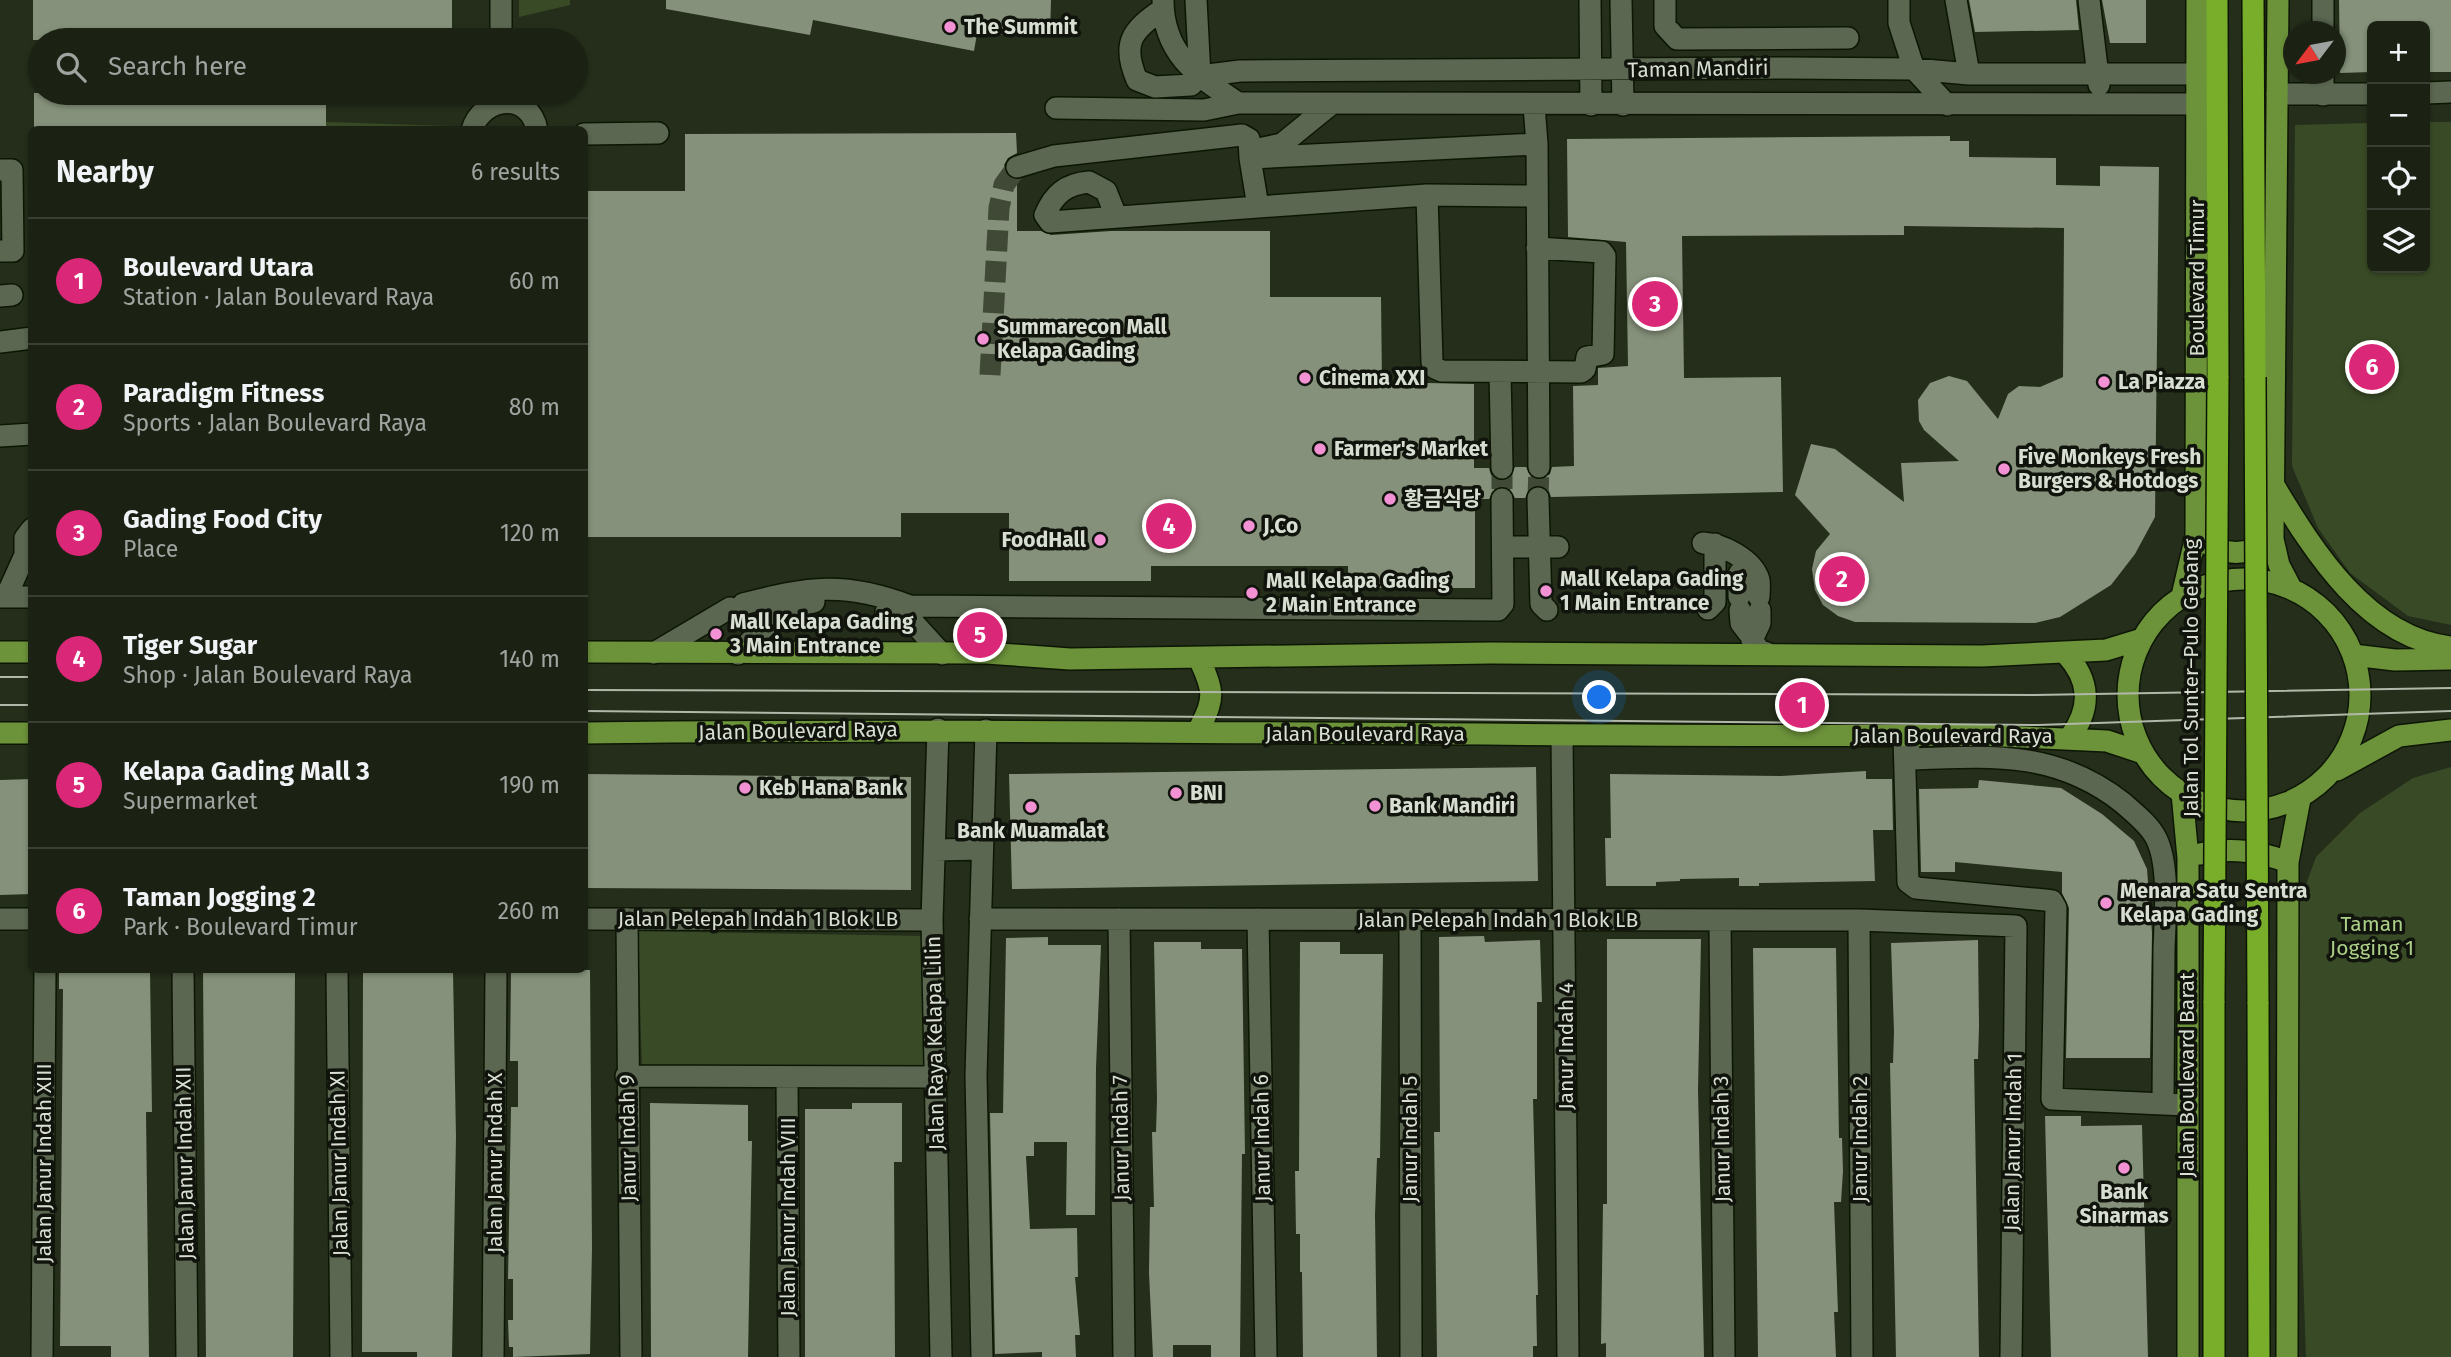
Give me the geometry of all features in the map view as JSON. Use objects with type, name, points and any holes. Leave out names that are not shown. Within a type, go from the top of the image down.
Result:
[{"type":"highway","name":"Jalan Tol Sunter–Pulo Gebang","points":[[2214,1357],[2217,0]]},
{"type":"highway","points":[[2253,0],[2259,1357]]},
{"type":"main road","name":"Boulevard Timur","points":[[2182,596],[2196,536],[2197,0]]},
{"type":"main road","points":[[2278,0],[2273,539],[2279,565],[2291,588]]},
{"type":"main road","points":[[2274,485],[2305,537],[2360,599],[2406,635],[2451,647]]},
{"type":"main road","points":[[2196,536],[2217,550],[2236,553],[2256,549],[2273,539]]},
{"type":"main road","points":[[2332,774],[2349,747],[2359,717],[2360,685],[2353,654],[2342,631],[2325,611],[2291,588],[2258,579],[2235,579],[2212,583],[2182,596],[2155,620],[2142,639],[2129,684],[2129,708],[2143,752],[2157,771],[2182,793],[2216,808],[2241,812],[2284,806],[2300,799],[2332,774],[2399,736],[2451,730]]},
{"type":"main road","points":[[588,652],[986,653],[1070,660],[1229,656],[2066,654],[2106,650],[2142,639]]},
{"type":"main road","points":[[0,652],[28,652]]},
{"type":"main road","points":[[2066,654],[2078,667],[2085,685],[2087,704],[2081,722],[2070,737]]},
{"type":"main road","points":[[2353,654],[2395,660],[2451,659]]},
{"type":"main road","points":[[1070,660],[1081,666],[1093,667],[1201,663],[1229,656]]},
{"type":"main road","points":[[1201,663],[1209,681],[1212,704],[1201,725]]},
{"type":"main road","points":[[1083,729],[1099,719],[1160,719],[1201,725],[1225,734]]},
{"type":"main road","name":"Jalan Boulevard Raya","points":[[588,733],[1083,729],[1225,734],[2070,737],[2107,741],[2143,752]]},
{"type":"main road","points":[[0,733],[28,733]]},
{"type":"main road","name":"Jalan Boulevard Barat","points":[[2182,793],[2188,858],[2188,1357]]},
{"type":"main road","points":[[2287,1357],[2288,862],[2300,799]]},
{"type":"main road","points":[[2188,858],[2219,849],[2253,851],[2288,862]]},
{"type":"street","points":[[501,0],[501,28]]},
{"type":"street","points":[[1192,70],[1196,0]]},
{"type":"street","points":[[1590,0],[1591,105]]},
{"type":"street","points":[[1621,0],[1623,105]]},
{"type":"street","points":[[1665,0],[1665,26],[1677,39],[1849,38]]},
{"type":"street","points":[[1899,0],[1899,23],[1914,69],[1947,105]]},
{"type":"street","points":[[1956,0],[1969,74]]},
{"type":"street","points":[[2089,0],[2102,104]]},
{"type":"street","points":[[2323,0],[2323,21]]},
{"type":"street","points":[[1163,5],[1192,70],[1238,103]]},
{"type":"street","name":"Taman Mandiri","points":[[1163,5],[1143,22],[1129,40],[1129,62],[1137,80],[1155,87],[1191,85],[1192,70],[1914,69],[1969,74],[2196,74]]},
{"type":"street","points":[[2277,94],[2323,84],[2367,93]]},
{"type":"street","points":[[2430,93],[2451,92]]},
{"type":"street","name":"Taman Mandiri","points":[[1056,108],[1204,110],[1238,103],[1534,106],[2196,104]]},
{"type":"street","points":[[474,126],[482,110],[490,105]]},
{"type":"street","points":[[519,105],[531,114],[536,126]]},
{"type":"street","points":[[1250,155],[1282,144],[1330,105]]},
{"type":"street","points":[[1534,106],[1537,144],[1539,467]]},
{"type":"street","points":[[588,134],[658,133]]},
{"type":"street","points":[[1017,167],[1054,156],[1242,135],[1249,139],[1258,207]]},
{"type":"street","points":[[1250,155],[1537,144]]},
{"type":"street","points":[[0,170],[12,170],[13,251],[0,251]]},
{"type":"street","points":[[1116,216],[1427,195],[1536,196]]},
{"type":"street","points":[[1427,195],[1432,362],[1435,368],[1442,371],[1581,372],[1587,357],[1603,354],[1605,256],[1598,250],[1536,248]]},
{"type":"street","points":[[0,342],[28,338]]},
{"type":"street","points":[[1500,372],[1502,468]]},
{"type":"street","points":[[0,436],[28,434]]},
{"type":"street","points":[[1538,498],[1548,547],[1541,604],[1547,610]]},
{"type":"street","points":[[738,654],[769,622],[794,604],[846,598],[911,613],[1498,610],[1503,604],[1502,499]]},
{"type":"street","points":[[3,597],[28,555],[25,538],[28,534]]},
{"type":"street","points":[[1708,609],[1715,602],[1709,544],[1724,546],[1747,564],[1759,580],[1750,604],[1751,636],[1754,645],[1767,653]]},
{"type":"street","points":[[1504,547],[1548,547]]},
{"type":"street","points":[[654,653],[736,606],[797,590],[844,588],[875,593],[911,613],[942,654]]},
{"type":"street","points":[[3,597],[28,597]]},
{"type":"street","name":"Jalan Raya Kelapa Lilin","points":[[938,729],[932,920],[941,1357]]},
{"type":"street","name":"Jalan Raya Kelapa Lilin","points":[[982,1357],[976,1076],[986,730]]},
{"type":"street","name":"Janur Indah 4","points":[[1562,735],[1568,1357]]},
{"type":"street","points":[[1906,736],[1906,877],[1916,888],[2052,901],[2056,908],[2058,922],[2052,1099],[2186,1105]]},
{"type":"street","points":[[1906,736],[1910,759],[1999,758],[2045,762],[2087,779],[2139,816],[2156,838],[2162,861],[2165,910],[2163,1103]]},
{"type":"street","points":[[935,850],[982,849]]},
{"type":"street","points":[[0,919],[28,919]]},
{"type":"street","name":"Jalan Pelepah Indah 1 Blok LB","points":[[588,919],[932,920]]},
{"type":"street","name":"Janur Indah 9","points":[[627,919],[626,1076],[631,1357]]},
{"type":"street","name":"Jalan Pelepah Indah 1 Blok LB","points":[[980,919],[1859,920],[2015,926]]},
{"type":"street","name":"Janur Indah 7","points":[[1119,919],[1124,1357]]},
{"type":"street","name":"Janur Indah 6","points":[[1258,919],[1266,1357]]},
{"type":"street","name":"Janur Indah 5","points":[[1410,920],[1410,1357]]},
{"type":"street","name":"Janur Indah 3","points":[[1720,920],[1724,1357]]},
{"type":"street","name":"Janur Indah 2","points":[[1859,920],[1862,1357]]},
{"type":"street","name":"Jalan Janur Indah 1","points":[[2011,1357],[2015,926]]},
{"type":"street","name":"Jalan Janur Indah XIII","points":[[42,1357],[45,973]]},
{"type":"street","name":"Jalan Janur Indah XII","points":[[183,973],[187,1357]]},
{"type":"street","name":"Jalan Janur Indah XI","points":[[337,973],[341,1357]]},
{"type":"street","name":"Jalan Janur Indah X","points":[[493,1357],[496,973]]},
{"type":"street","points":[[626,1076],[937,1077]]},
{"type":"street","name":"Jalan Janur Indah VIII","points":[[787,1077],[789,1357]]},
{"type":"green space","points":[[519,0],[570,0],[570,5],[519,17]]},
{"type":"green space","points":[[326,122],[451,126],[326,126]]},
{"type":"green space","points":[[2430,122],[2451,122],[2451,625],[2408,616],[2350,573],[2318,528],[2292,466],[2295,125],[2367,123],[2367,273],[2430,273]]},
{"type":"green space","name":"Taman Jogging 1","points":[[2451,767],[2451,1357],[2306,1357],[2291,926],[2316,857],[2360,813],[2413,778]]},
{"type":"green space","points":[[638,931],[928,936],[932,1076],[642,1071]]},
{"type":"building","points":[[33,0],[452,0],[452,28],[33,28]]},
{"type":"building","name":"The Summit","points":[[666,0],[1051,0],[1050,36],[977,34],[974,51],[813,20],[810,35],[666,9]]},
{"type":"building","points":[[1969,0],[2076,0],[2079,30],[1975,32]]},
{"type":"building","points":[[2102,0],[2146,0],[2146,43],[2110,43]]},
{"type":"building","points":[[2339,0],[2451,0],[2451,72],[2430,72],[2430,21],[2367,21],[2367,72],[2346,73],[2346,21],[2339,21]]},
{"type":"building","points":[[34,105],[326,105],[326,126],[34,126]]},
{"type":"building","name":"Summarecon Mall Kelapa Gading","points":[[1016,133],[1017,153],[1008,158],[1004,165],[1008,176],[1017,180],[1017,231],[1041,231],[1051,235],[1111,231],[1270,231],[1270,297],[1381,297],[1382,382],[1474,384],[1474,468],[1489,468],[1491,475],[1502,481],[1509,479],[1515,467],[1526,467],[1532,478],[1540,480],[1550,474],[1552,467],[1574,466],[1573,386],[1598,385],[1598,368],[1628,366],[1626,242],[1568,237],[1567,139],[1950,136],[1950,141],[1969,141],[1969,157],[2056,158],[2056,185],[2100,186],[2100,166],[2159,167],[2155,517],[2135,554],[2111,585],[2060,617],[2035,623],[1855,622],[1838,616],[1823,605],[1815,590],[1812,569],[1816,551],[1830,534],[1795,495],[1811,444],[1835,449],[1904,502],[1901,463],[1959,461],[1924,430],[1919,421],[1918,400],[1930,383],[1949,376],[1967,381],[1998,419],[2008,394],[2019,386],[2040,387],[2063,377],[2064,228],[1904,226],[1904,235],[1682,236],[1684,378],[1781,377],[1783,492],[1551,497],[1549,491],[1538,485],[1531,487],[1525,498],[1515,498],[1509,488],[1496,487],[1489,499],[1475,499],[1475,588],[1348,588],[1348,566],[1151,566],[1151,581],[1009,581],[1009,513],[901,513],[901,537],[588,537],[588,191],[685,191],[685,134]]},
{"type":"building","points":[[1536,767],[1538,881],[1012,889],[1009,774]]},
{"type":"building","points":[[1866,771],[1866,779],[1892,779],[1893,830],[1873,830],[1875,881],[1759,883],[1759,886],[1739,886],[1739,878],[1680,879],[1656,882],[1656,886],[1606,886],[1605,838],[1611,838],[1610,774],[1781,776]]},
{"type":"building","points":[[588,774],[911,777],[911,890],[588,888]]},
{"type":"building","points":[[28,779],[28,894],[0,895],[0,780]]},
{"type":"building","name":"Menara Satu Sentra Kelapa Gading","points":[[1979,780],[2061,788],[2102,814],[2134,841],[2147,869],[2152,933],[2150,1058],[2066,1058],[2069,908],[2062,893],[2062,872],[1955,862],[1955,872],[1921,872],[1919,789],[1978,788]]},
{"type":"building","points":[[1484,936],[1485,942],[1540,940],[1542,1002],[1537,1002],[1537,1099],[1533,1099],[1538,1295],[1537,1346],[1533,1346],[1533,1357],[1437,1357],[1434,1132],[1440,1132],[1439,937]]},
{"type":"building","points":[[1048,937],[1048,945],[1101,945],[1096,1068],[1095,1215],[1066,1215],[1067,1142],[1034,1142],[1034,1156],[1026,1156],[1030,1229],[1077,1228],[1078,1277],[1075,1277],[1080,1335],[1075,1335],[1076,1357],[1042,1357],[1042,1352],[995,1354],[990,1113],[1003,1113],[1006,938]]},
{"type":"building","points":[[1607,939],[1701,939],[1698,1090],[1704,1357],[1606,1357],[1606,1343],[1601,1344],[1603,1204],[1607,1204]]},
{"type":"building","points":[[1978,940],[1978,1059],[1974,1059],[1979,1357],[1896,1357],[1890,1063],[1893,1063],[1894,1032],[1891,943]]},
{"type":"building","points":[[1154,942],[1201,942],[1201,949],[1242,949],[1245,1154],[1242,1154],[1240,1357],[1211,1357],[1211,1345],[1173,1345],[1173,1357],[1153,1357],[1149,1273],[1150,1207],[1154,1207],[1152,1132],[1156,1132],[1157,1099]]},
{"type":"building","points":[[1300,942],[1340,942],[1340,954],[1383,954],[1380,1158],[1377,1158],[1375,1215],[1377,1357],[1303,1357],[1302,1272],[1300,1234],[1296,1234],[1295,1171],[1299,1171]]},
{"type":"building","points":[[1753,948],[1836,948],[1839,1138],[1842,1138],[1843,1171],[1841,1202],[1834,1202],[1838,1312],[1834,1312],[1836,1357],[1758,1357]]},
{"type":"building","points":[[590,970],[590,1354],[513,1357],[513,1347],[509,1347],[508,1320],[513,1320],[513,1279],[508,1279],[511,1107],[518,1107],[518,1061],[510,1061],[511,973],[588,973]]},
{"type":"building","points":[[59,973],[150,973],[152,1112],[146,1112],[149,1357],[111,1357],[111,1346],[60,1346],[63,989],[59,989]]},
{"type":"building","points":[[203,973],[295,973],[293,1357],[206,1357]]},
{"type":"building","points":[[363,973],[453,973],[456,1137],[452,1357],[417,1357],[417,1352],[362,1352]]},
{"type":"building","points":[[650,1103],[748,1105],[748,1141],[752,1141],[748,1357],[651,1357]]},
{"type":"building","points":[[852,1103],[902,1103],[902,1162],[894,1162],[895,1357],[805,1357],[805,1109],[852,1109]]},
{"type":"building","points":[[2045,1116],[2081,1116],[2081,1126],[2142,1125],[2148,1357],[2051,1357]]},
{"type":"tunnel","points":[[990,375],[999,208],[1004,185],[1017,167]]},
{"type":"tunnel","points":[[1538,498],[1539,467]]},
{"type":"tunnel","points":[[1502,468],[1502,499]]},
{"type":"tram line","points":[[0,677],[28,677]]},
{"type":"tram line","points":[[588,690],[2034,695],[2451,688]]},
{"type":"tram line","points":[[0,705],[28,705]]},
{"type":"tram line","points":[[588,711],[2038,725],[2451,711]]},
{"type":"place","name":"The Summit","points":[[950,27]]},
{"type":"place","name":"Gading Food City","points":[[1655,304]]},
{"type":"place","name":"Summarecon Mall Kelapa Gading","points":[[983,339]]},
{"type":"place","name":"Taman Jogging 2","points":[[2372,367]]},
{"type":"place","name":"Cinema XXI","points":[[1305,378]]},
{"type":"place","name":"La Piazza","points":[[2104,382]]},
{"type":"place","name":"Farmer's Market","points":[[1320,449]]},
{"type":"place","name":"Five Monkeys Fresh Burgers & Hotdogs","points":[[2004,469]]},
{"type":"place","name":"황금식당","points":[[1390,499]]},
{"type":"place","name":"Tiger Sugar","points":[[1169,526]]},
{"type":"place","name":"J.Co","points":[[1249,526]]},
{"type":"place","name":"FoodHall","points":[[1100,540]]},
{"type":"place","name":"Paradigm Fitness","points":[[1842,579]]},
{"type":"place","name":"Mall Kelapa Gading 1 Main Entrance","points":[[1546,591]]},
{"type":"place","name":"Mall Kelapa Gading 2 Main Entrance","points":[[1252,593]]},
{"type":"place","name":"Mall Kelapa Gading 3 Main Entrance","points":[[716,634]]},
{"type":"place","name":"Kelapa Gading Mall 3","points":[[980,635]]},
{"type":"place","name":"Boulevard Utara","points":[[1802,705]]},
{"type":"place","name":"Keb Hana Bank","points":[[745,788]]},
{"type":"place","name":"BNI","points":[[1176,793]]},
{"type":"place","name":"Bank Mandiri","points":[[1375,806]]},
{"type":"place","name":"Bank Muamalat","points":[[1031,807]]},
{"type":"place","name":"Menara Satu Sentra Kelapa Gading","points":[[2106,903]]},
{"type":"place","name":"Bank Sinarmas","points":[[2124,1168]]}]
